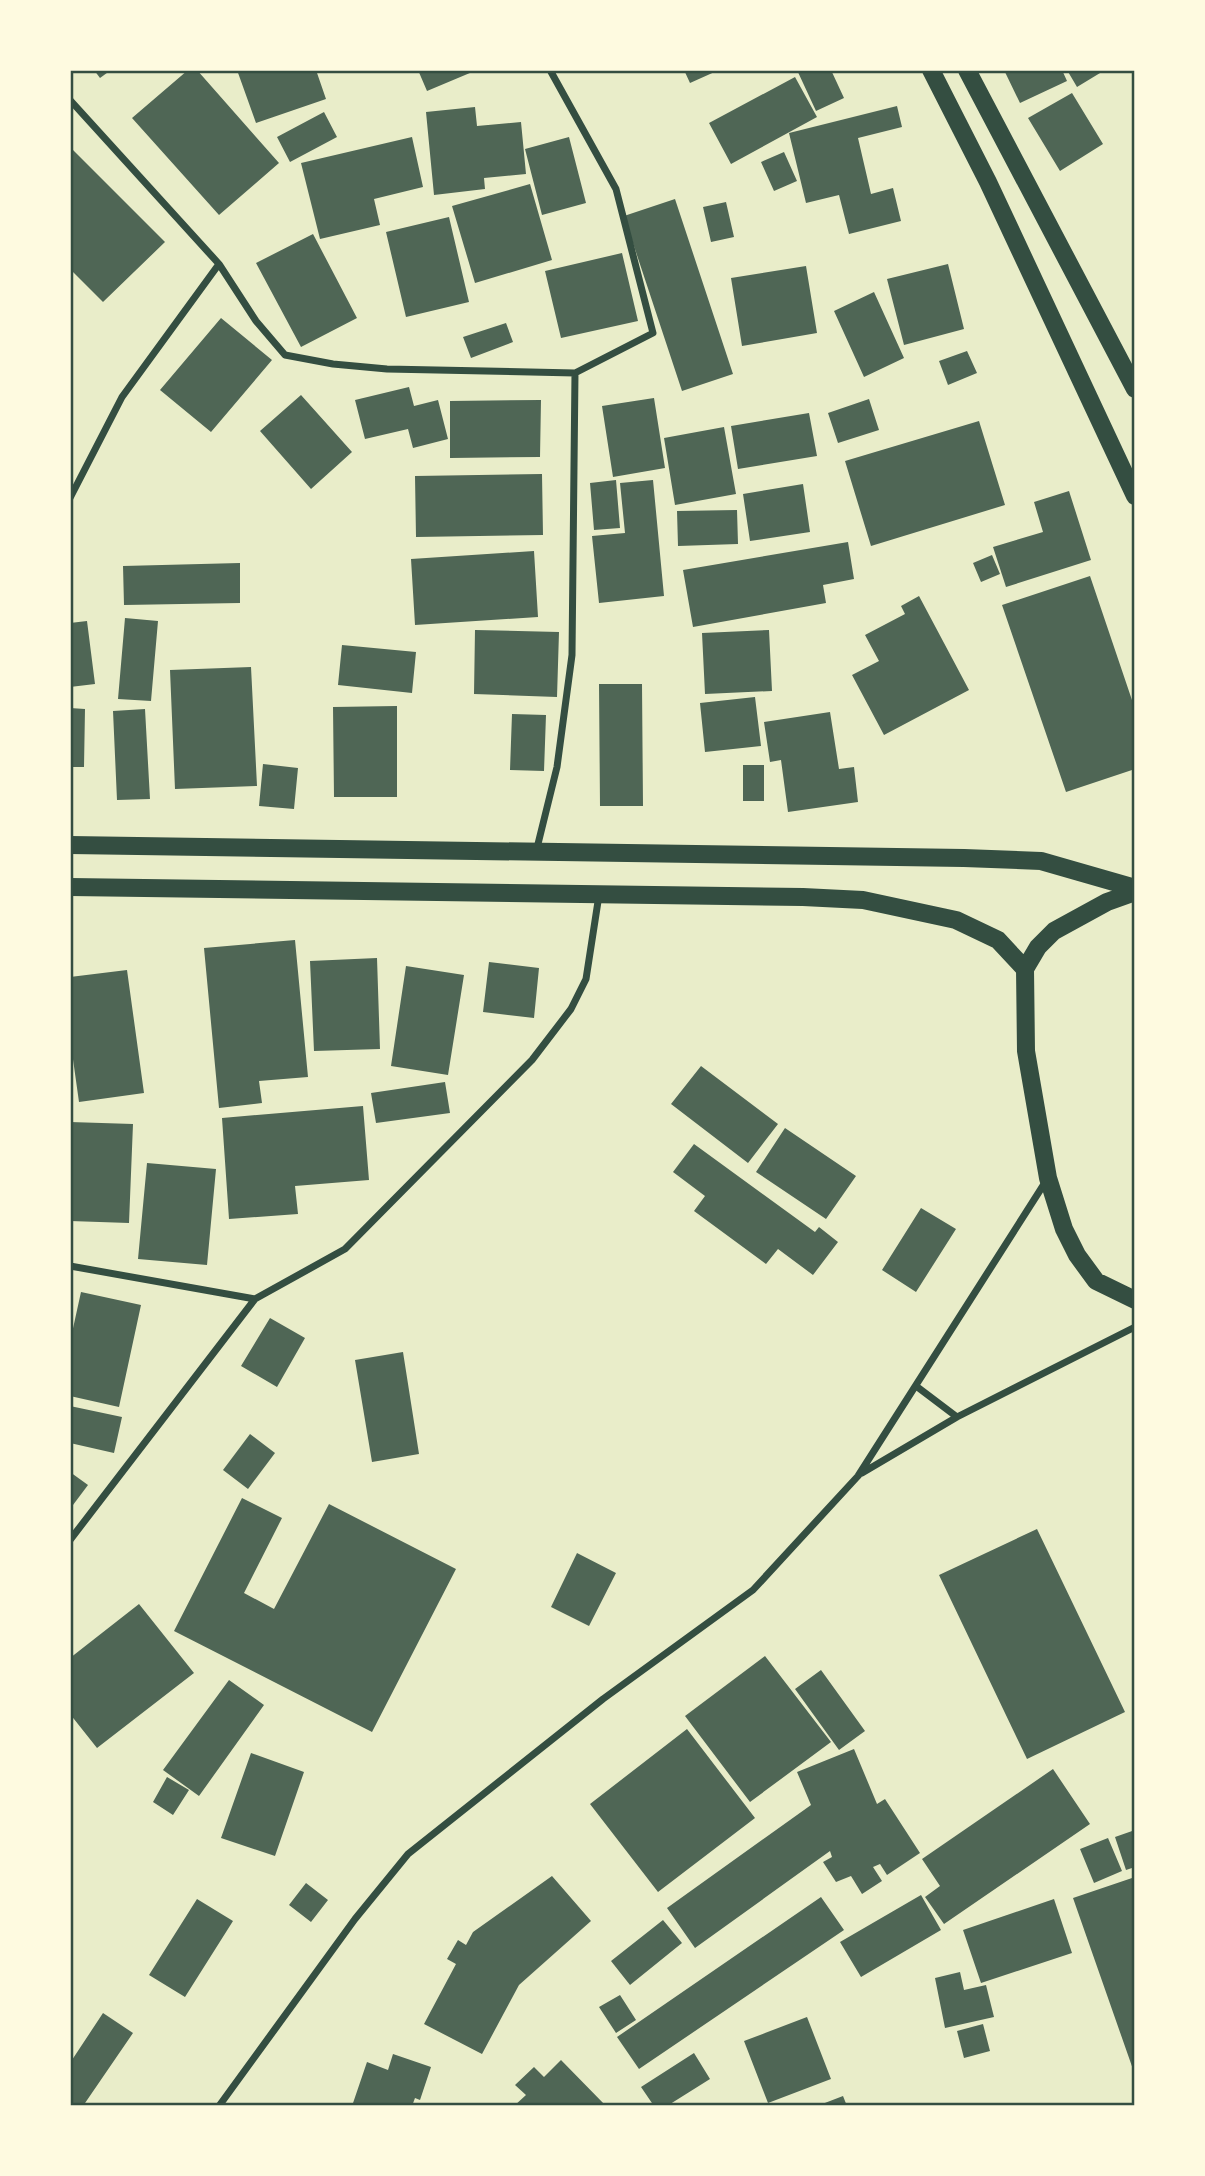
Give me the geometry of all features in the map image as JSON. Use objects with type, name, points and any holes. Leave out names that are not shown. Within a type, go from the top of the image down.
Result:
[{"type":"main road","points":[[931,70],[1131,472],[1135,496]]},
{"type":"main road","points":[[967,70],[1135,389]]},
{"type":"main road","points":[[70,845],[1041,861],[1135,890]]},
{"type":"main road","points":[[70,887],[803,897],[875,902],[956,920],[998,940],[1025,969]]},
{"type":"main road","points":[[1135,890],[1054,931],[1038,947],[1025,969],[1026,1051],[1048,1178],[1064,1228],[1077,1255],[1096,1281],[1135,1300]]},
{"type":"street","points":[[70,100],[219,264],[256,321],[285,355],[333,365],[387,369],[575,373],[653,332],[616,189],[550,70]]},
{"type":"street","points":[[70,498],[122,397],[219,264]]},
{"type":"street","points":[[536,852],[557,767],[572,655],[575,373]]},
{"type":"street","points":[[70,1540],[255,1299],[345,1249],[532,1060],[571,1009],[586,979],[599,894]]},
{"type":"street","points":[[219,2106],[355,1919],[408,1854],[603,1699],[754,1590],[858,1476],[1048,1178]]},
{"type":"street","points":[[70,1266],[255,1299]]},
{"type":"street","points":[[858,1476],[957,1417],[1135,1327]]},
{"type":"street","points":[[916,1385],[957,1417]]},
{"type":"building","points":[[94,70],[111,70],[100,78]]},
{"type":"building","points":[[188,70],[197,70],[279,163],[219,215],[132,118]]},
{"type":"building","points":[[237,70],[316,70],[326,99],[256,123]]},
{"type":"building","points":[[418,70],[477,70],[427,91]]},
{"type":"building","points":[[684,70],[719,70],[690,83]]},
{"type":"building","points":[[797,70],[831,70],[844,98],[816,111]]},
{"type":"building","points":[[1004,70],[1062,70],[1067,81],[1020,103]]},
{"type":"building","points":[[1067,70],[1105,70],[1077,87]]},
{"type":"building","points":[[795,77],[817,117],[731,164],[709,123]]},
{"type":"building","points":[[1072,93],[1103,144],[1060,171],[1028,118]]},
{"type":"building","points":[[897,106],[902,127],[858,138],[871,194],[893,188],[901,221],[849,234],[839,195],[806,203],[789,133]]},
{"type":"building","points":[[475,107],[477,126],[521,122],[526,174],[484,178],[485,189],[434,195],[426,112]]},
{"type":"building","points":[[324,112],[337,137],[290,162],[277,137]]},
{"type":"building","points":[[412,137],[423,187],[374,199],[380,225],[320,239],[301,163]]},
{"type":"building","points":[[569,137],[586,203],[542,215],[525,149]]},
{"type":"building","points":[[70,147],[165,242],[103,302],[70,269]]},
{"type":"building","points":[[784,152],[797,181],[774,191],[761,162]]},
{"type":"building","points":[[530,184],[552,260],[475,283],[452,206]]},
{"type":"building","points":[[675,199],[733,374],[682,391],[624,216]]},
{"type":"building","points":[[726,202],[734,237],[711,242],[703,207]]},
{"type":"building","points":[[449,217],[469,302],[406,317],[386,232]]},
{"type":"building","points":[[313,234],[357,318],[301,347],[256,263]]},
{"type":"building","points":[[622,253],[638,321],[561,338],[545,271]]},
{"type":"building","points":[[948,264],[964,329],[904,345],[887,279]]},
{"type":"building","points":[[806,266],[817,333],[742,346],[731,278]]},
{"type":"building","points":[[874,292],[904,358],[864,377],[834,311]]},
{"type":"building","points":[[221,318],[272,360],[211,432],[160,390]]},
{"type":"building","points":[[506,323],[513,342],[471,358],[463,337]]},
{"type":"building","points":[[967,351],[977,373],[948,385],[939,361]]},
{"type":"building","points":[[409,387],[414,406],[438,400],[448,439],[413,448],[408,429],[365,439],[355,400]]},
{"type":"building","points":[[301,395],[352,452],[311,489],[260,431]]},
{"type":"building","points":[[654,398],[665,468],[613,477],[602,406]]},
{"type":"building","points":[[869,399],[879,430],[838,443],[828,413]]},
{"type":"building","points":[[541,400],[540,457],[450,458],[450,401]]},
{"type":"building","points":[[809,413],[817,456],[738,469],[731,426]]},
{"type":"building","points":[[979,421],[1005,505],[871,546],[845,461]]},
{"type":"building","points":[[724,427],[736,494],[675,505],[664,438]]},
{"type":"building","points":[[542,474],[543,535],[416,537],[415,476]]},
{"type":"building","points":[[616,480],[620,528],[594,530],[590,483]]},
{"type":"building","points":[[653,480],[664,596],[599,603],[592,536],[625,533],[620,483]]},
{"type":"building","points":[[803,484],[810,532],[750,541],[743,494]]},
{"type":"building","points":[[1069,491],[1091,560],[1006,587],[993,547],[1043,532],[1034,502]]},
{"type":"building","points":[[737,510],[738,544],[678,546],[677,511]]},
{"type":"building","points":[[848,542],[854,579],[823,585],[826,603],[693,627],[683,570]]},
{"type":"building","points":[[534,551],[538,617],[415,625],[411,559]]},
{"type":"building","points":[[992,555],[1000,574],[981,582],[973,563]]},
{"type":"building","points":[[240,563],[240,603],[124,605],[123,566]]},
{"type":"building","points":[[1090,576],[1135,709],[1135,769],[1066,792],[1002,605]]},
{"type":"building","points":[[919,596],[969,690],[884,735],[852,675],[879,661],[865,635],[905,614],[901,606]]},
{"type":"building","points":[[125,618],[158,621],[151,701],[118,699]]},
{"type":"building","points":[[87,621],[95,684],[70,687],[70,623]]},
{"type":"building","points":[[475,630],[559,632],[557,697],[474,694]]},
{"type":"building","points":[[769,630],[772,691],[705,694],[702,633]]},
{"type":"building","points":[[342,645],[416,652],[412,693],[338,685]]},
{"type":"building","points":[[251,667],[257,786],[175,789],[170,670]]},
{"type":"building","points":[[599,684],[642,684],[643,806],[600,806]]},
{"type":"building","points":[[755,697],[761,746],[705,752],[700,703]]},
{"type":"building","points":[[397,706],[397,797],[334,797],[333,707]]},
{"type":"building","points":[[70,708],[85,709],[84,767],[70,767]]},
{"type":"building","points":[[145,709],[150,799],[117,800],[113,711]]},
{"type":"building","points":[[830,712],[839,769],[854,767],[858,802],[788,812],[781,760],[770,762],[764,722]]},
{"type":"building","points":[[512,714],[546,715],[544,771],[510,770]]},
{"type":"building","points":[[263,764],[298,768],[294,809],[259,806]]},
{"type":"building","points":[[743,765],[764,765],[764,801],[743,801]]},
{"type":"building","points":[[295,940],[308,1077],[259,1081],[262,1103],[219,1108],[204,948]]},
{"type":"building","points":[[377,958],[380,1049],[314,1051],[310,961]]},
{"type":"building","points":[[489,962],[539,968],[534,1018],[483,1012]]},
{"type":"building","points":[[406,966],[464,975],[448,1075],[391,1066]]},
{"type":"building","points":[[127,970],[144,1093],[79,1102],[70,1038],[70,977]]},
{"type":"building","points":[[701,1066],[778,1124],[748,1163],[671,1104]]},
{"type":"building","points":[[445,1082],[450,1113],[376,1123],[371,1093]]},
{"type":"building","points":[[363,1106],[369,1180],[295,1186],[298,1214],[229,1219],[222,1118]]},
{"type":"building","points":[[70,1122],[133,1124],[129,1223],[70,1221]]},
{"type":"building","points":[[785,1128],[856,1176],[826,1219],[756,1172]]},
{"type":"building","points":[[694,1144],[815,1232],[819,1227],[838,1242],[813,1275],[778,1249],[766,1264],[694,1211],[705,1196],[673,1172]]},
{"type":"building","points":[[147,1163],[216,1169],[207,1265],[138,1259]]},
{"type":"building","points":[[921,1208],[956,1229],[916,1292],[882,1270]]},
{"type":"building","points":[[81,1292],[141,1305],[119,1407],[70,1396],[70,1342]]},
{"type":"building","points":[[270,1318],[305,1338],[277,1387],[241,1366]]},
{"type":"building","points":[[403,1352],[419,1454],[372,1462],[355,1360]]},
{"type":"building","points":[[70,1406],[122,1417],[114,1453],[70,1443]]},
{"type":"building","points":[[250,1434],[275,1453],[248,1489],[223,1470]]},
{"type":"building","points":[[70,1472],[88,1485],[70,1509]]},
{"type":"building","points":[[242,1498],[282,1518],[244,1593],[274,1609],[329,1504],[456,1569],[372,1732],[174,1631]]},
{"type":"building","points":[[1037,1529],[1125,1712],[1027,1759],[939,1575]]},
{"type":"building","points":[[577,1553],[616,1573],[589,1626],[551,1607]]},
{"type":"building","points":[[139,1604],[194,1673],[97,1748],[70,1714],[70,1658]]},
{"type":"building","points":[[765,1656],[831,1742],[750,1802],[685,1716]]},
{"type":"building","points":[[821,1670],[865,1731],[839,1750],[795,1689]]},
{"type":"building","points":[[229,1680],[264,1705],[199,1796],[163,1770]]},
{"type":"building","points":[[687,1729],[755,1818],[658,1892],[590,1804]]},
{"type":"building","points":[[854,1749],[877,1804],[885,1799],[920,1853],[887,1875],[880,1864],[873,1867],[882,1881],[862,1894],[851,1876],[836,1882],[823,1862],[832,1857],[830,1851],[695,1948],[667,1908],[811,1805],[797,1772]]},
{"type":"building","points":[[251,1753],[304,1772],[275,1856],[221,1838]]},
{"type":"building","points":[[1053,1769],[1090,1824],[944,1924],[925,1897],[940,1886],[922,1859]]},
{"type":"building","points":[[167,1777],[189,1790],[173,1815],[153,1802]]},
{"type":"building","points":[[1135,1830],[1135,1867],[1126,1870],[1115,1837]]},
{"type":"building","points":[[1108,1838],[1122,1871],[1094,1883],[1080,1849]]},
{"type":"building","points":[[552,1876],[591,1921],[519,1985],[482,2054],[424,2024],[456,1964],[447,1959],[458,1940],[466,1945],[473,1932]]},
{"type":"building","points":[[1135,1877],[1135,2075],[1073,1898]]},
{"type":"building","points":[[306,1883],[328,1900],[311,1922],[289,1905]]},
{"type":"building","points":[[921,1895],[941,1930],[861,1977],[840,1942]]},
{"type":"building","points":[[821,1897],[844,1930],[639,2069],[617,2037]]},
{"type":"building","points":[[197,1899],[233,1921],[185,1997],[149,1975]]},
{"type":"building","points":[[1054,1899],[1072,1953],[981,1983],[963,1930]]},
{"type":"building","points":[[663,1920],[682,1943],[630,1985],[611,1961]]},
{"type":"building","points":[[960,1972],[964,1990],[986,1985],[994,2017],[945,2028],[935,1978]]},
{"type":"building","points":[[620,1995],[636,2020],[616,2033],[599,2007]]},
{"type":"building","points":[[103,2013],[133,2033],[83,2106],[70,2106],[70,2063]]},
{"type":"building","points":[[807,2017],[831,2079],[768,2103],[744,2041]]},
{"type":"building","points":[[983,2024],[990,2051],[964,2058],[957,2031]]},
{"type":"building","points":[[694,2053],[710,2079],[667,2106],[654,2106],[641,2087]]},
{"type":"building","points":[[393,2054],[431,2067],[420,2100],[415,2098],[412,2106],[352,2106],[367,2062],[388,2070]]},
{"type":"building","points":[[561,2060],[606,2106],[514,2106],[526,2095],[515,2085],[534,2067],[544,2077]]},
{"type":"building","points":[[843,2096],[847,2106],[817,2106]]}]
